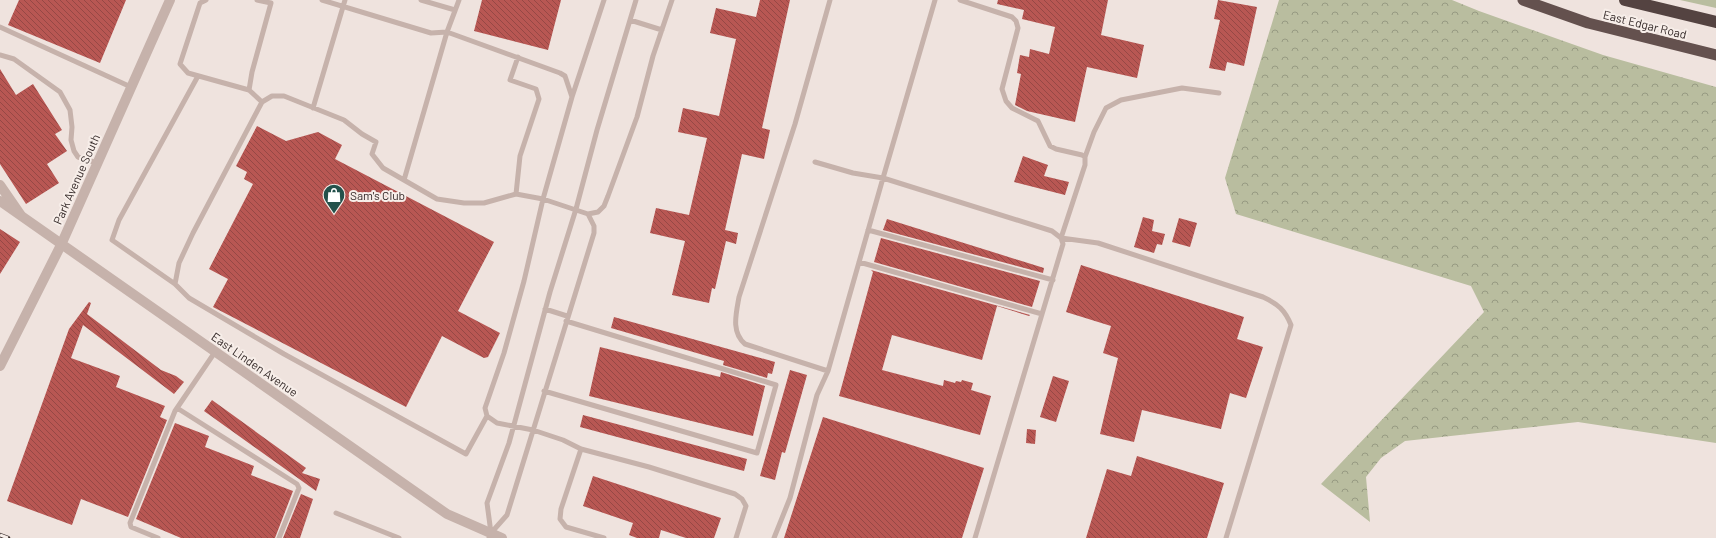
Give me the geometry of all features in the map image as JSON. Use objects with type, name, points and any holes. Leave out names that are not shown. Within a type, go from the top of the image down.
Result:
[{"type":"highway","name":"East Edgar Road","points":[[1523,0],[1588,23],[1716,55]]},
{"type":"highway","points":[[1625,0],[1716,22]]},
{"type":"street","name":"Park Avenue South","points":[[0,366],[61,245],[170,0]]},
{"type":"street","points":[[0,185],[20,214]]},
{"type":"street","name":"East Linden Avenue","points":[[0,201],[447,514],[490,536],[502,538]]},
{"type":"lane","points":[[206,0],[200,3],[180,64],[188,73],[249,90],[262,102]]},
{"type":"lane","points":[[249,90],[252,72],[271,3],[257,0]]},
{"type":"lane","points":[[322,0],[431,33],[447,32],[518,57],[565,76],[572,97]]},
{"type":"lane","points":[[314,108],[345,0]]},
{"type":"lane","points":[[421,0],[455,10]]},
{"type":"lane","points":[[404,180],[447,32],[459,0]]},
{"type":"lane","points":[[604,0],[572,97],[543,199],[524,282],[504,353],[485,408],[487,416],[497,423],[533,430],[581,448],[734,494],[742,498],[746,506],[736,538]]},
{"type":"lane","points":[[490,536],[487,503],[513,426],[545,309],[576,209],[597,130],[636,0]]},
{"type":"lane","points":[[175,284],[179,263],[193,233],[262,102],[272,96],[284,96],[344,120],[362,134],[376,142],[372,154],[383,168],[437,199],[464,203],[484,203],[516,194],[543,199],[588,214],[598,212],[604,206],[636,118],[672,0]]},
{"type":"lane","points":[[828,371],[745,344],[738,338],[735,323],[739,297],[795,124],[830,0]]},
{"type":"lane","points":[[774,538],[790,498],[817,395],[828,371],[934,0]]},
{"type":"lane","points":[[960,0],[1012,17],[1016,21],[1018,28],[1002,88],[1006,101],[1012,108],[1038,121],[1050,146],[1085,157]]},
{"type":"lane","points":[[630,20],[662,30]]},
{"type":"lane","points":[[0,27],[131,87]]},
{"type":"lane","points":[[0,55],[14,59],[60,92],[70,110],[72,126],[71,140],[74,151],[78,157],[97,164]]},
{"type":"lane","points":[[516,194],[520,156],[539,99],[536,89],[510,80],[518,57]]},
{"type":"lane","points":[[198,76],[119,220],[112,240],[175,284],[189,298],[284,354],[466,454],[487,416]]},
{"type":"lane","points":[[975,538],[1062,251],[1061,238],[1086,165],[1085,157],[1094,132],[1106,108],[1121,100],[1182,88],[1219,93]]},
{"type":"lane","points":[[816,162],[853,173],[883,178],[1052,231],[1061,238],[1098,243],[1275,302],[1286,313],[1291,325],[1226,538]]},
{"type":"lane","points":[[490,536],[507,515],[594,233],[594,226],[588,214]]},
{"type":"lane","points":[[868,230],[1053,280]]},
{"type":"lane","points":[[859,262],[1042,314]]},
{"type":"lane","points":[[544,391],[757,453],[776,385],[567,318],[545,309]]},
{"type":"lane","points":[[158,538],[131,527],[130,523],[177,408],[215,352]]},
{"type":"lane","points":[[177,408],[297,484],[299,488],[279,538]]},
{"type":"lane","points":[[581,448],[561,509],[560,519],[566,526],[593,536],[604,538]]},
{"type":"lane","points":[[336,513],[399,538]]},
{"type":"green space","points":[[1279,0],[1452,0],[1603,55],[1716,87],[1716,443],[1578,422],[1405,441],[1381,458],[1366,477],[1370,522],[1321,484],[1484,312],[1471,286],[1236,214],[1225,178]]},
{"type":"green space","points":[[1680,0],[1716,0],[1716,8]]},
{"type":"building","points":[[19,0],[126,0],[100,63],[8,25]]},
{"type":"building","points":[[482,0],[561,0],[548,50],[474,31]]},
{"type":"building","points":[[760,0],[790,0],[762,128],[770,130],[764,159],[742,154],[725,230],[738,233],[736,244],[726,241],[715,289],[712,288],[709,303],[672,295],[685,241],[650,233],[656,208],[689,215],[707,138],[678,132],[683,108],[719,116],[736,39],[710,33],[716,8],[756,17]]},
{"type":"building","points":[[998,0],[1108,0],[1101,35],[1144,45],[1137,78],[1087,67],[1075,122],[1027,111],[1015,105],[1021,74],[1017,73],[1020,55],[1029,57],[1030,49],[1049,54],[1055,27],[1022,19],[1024,10],[997,4]]},
{"type":"building","points":[[1218,0],[1257,7],[1244,66],[1227,62],[1225,71],[1209,68],[1220,20],[1214,19]]},
{"type":"building","points":[[0,69],[16,95],[33,84],[62,130],[55,134],[67,151],[47,164],[59,183],[26,204],[0,164]]},
{"type":"building","points":[[257,126],[286,141],[318,132],[342,145],[335,159],[494,242],[458,311],[500,333],[488,357],[484,358],[442,336],[406,407],[213,307],[228,279],[209,269],[253,184],[244,179],[247,172],[236,166]]},
{"type":"building","points":[[1023,156],[1048,165],[1044,176],[1069,182],[1065,195],[1014,182]]},
{"type":"building","points":[[1143,217],[1154,220],[1152,231],[1165,234],[1162,245],[1157,244],[1154,253],[1134,247]]},
{"type":"building","points":[[1179,218],[1197,223],[1190,247],[1172,242]]},
{"type":"building","points":[[887,219],[1044,268],[1043,273],[883,230]]},
{"type":"building","points":[[0,229],[20,242],[0,274]]},
{"type":"building","points":[[881,238],[1040,281],[1032,307],[874,262]]},
{"type":"building","points":[[1081,265],[1244,317],[1237,339],[1263,347],[1246,398],[1230,393],[1221,429],[1142,410],[1134,442],[1100,434],[1118,358],[1103,353],[1111,326],[1066,312]]},
{"type":"building","points":[[871,270],[1030,315],[1029,316],[997,306],[982,360],[892,335],[882,370],[943,386],[944,380],[955,383],[956,381],[961,382],[962,380],[973,383],[971,390],[991,396],[980,435],[839,396],[873,272]]},
{"type":"building","points":[[89,302],[91,303],[87,314],[161,370],[176,376],[184,382],[174,394],[83,325],[71,358],[120,376],[116,387],[165,406],[160,417],[167,420],[128,517],[81,499],[72,525],[7,501],[69,329]]},
{"type":"building","points":[[614,317],[775,362],[772,374],[768,373],[767,378],[723,365],[724,361],[611,328]]},
{"type":"building","points":[[600,347],[720,377],[721,372],[765,386],[753,436],[589,396]]},
{"type":"building","points":[[790,370],[807,375],[785,453],[782,452],[775,480],[760,476]]},
{"type":"building","points":[[1053,376],[1069,381],[1056,422],[1040,417]]},
{"type":"building","points":[[212,400],[306,468],[302,473],[320,479],[316,491],[204,411]]},
{"type":"building","points":[[583,415],[747,459],[744,471],[580,427]]},
{"type":"building","points":[[823,417],[984,468],[962,538],[784,538]]},
{"type":"building","points":[[175,423],[209,436],[205,447],[254,466],[251,475],[293,491],[275,538],[181,538],[136,519]]},
{"type":"building","points":[[1027,429],[1036,430],[1035,444],[1026,443]]},
{"type":"building","points":[[1137,456],[1224,483],[1207,538],[1086,538],[1107,469],[1131,476]]},
{"type":"building","points":[[593,476],[721,518],[714,538],[686,538],[661,530],[659,538],[637,538],[629,535],[633,523],[583,506]]},
{"type":"building","points":[[301,494],[313,499],[300,538],[283,538]]},
{"type":"railway","points":[[0,535],[8,538]]},
{"type":"place","name":"Sam's Club","points":[[334,214]]}]
